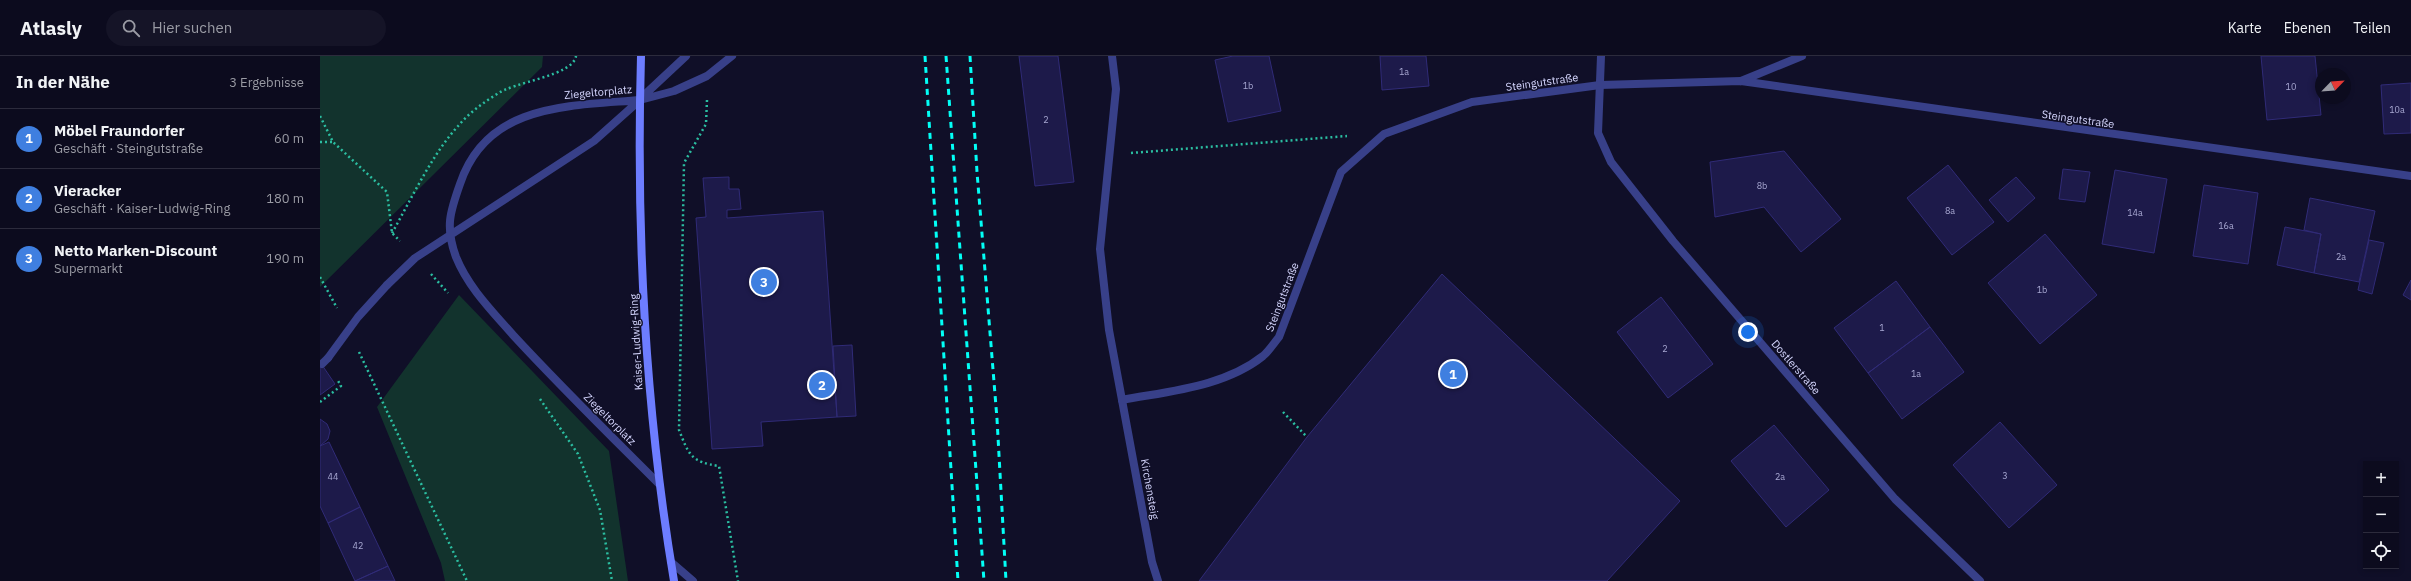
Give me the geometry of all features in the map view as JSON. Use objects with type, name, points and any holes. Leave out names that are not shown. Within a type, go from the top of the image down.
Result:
[{"type":"main road","name":"Kaiser-Ludwig-Ring","points":[[641,56],[640,100],[646,356],[659,484],[674,581]]},
{"type":"street","points":[[640,100],[686,56]]},
{"type":"street","points":[[640,100],[674,91],[707,76],[732,56]]},
{"type":"street","points":[[1112,56],[1116,89],[1108,156],[1100,249],[1109,330],[1122,400]]},
{"type":"street","name":"Dostlerstraße","points":[[1601,56],[1598,132],[1611,162],[1673,241],[1895,499],[1980,581]]},
{"type":"street","name":"Steingutstraße","points":[[1741,81],[1802,56]]},
{"type":"street","name":"Steingutstraße","points":[[1122,400],[1194,387],[1216,380],[1263,356],[1279,338],[1341,172],[1384,134],[1472,102],[1600,85],[1741,81],[2411,176]]},
{"type":"street","name":"Ziegeltorplatz","points":[[325,361],[358,317],[387,284],[415,258],[594,141],[640,100]]},
{"type":"street","name":"Ziegeltorplatz","points":[[640,100],[553,107],[530,113],[493,134],[466,166],[449,217],[456,257],[482,300],[543,368],[659,484]]},
{"type":"street","name":"Kirchensteig","points":[[1122,400],[1152,562],[1158,581]]},
{"type":"street","points":[[671,562],[693,581]]},
{"type":"path","points":[[707,76],[706,124],[684,163],[679,430],[693,458],[703,464],[719,466],[738,581]]},
{"type":"path","points":[[320,116],[333,142],[387,192],[392,233],[453,298]]},
{"type":"path","points":[[1108,156],[1190,147],[1384,134]]},
{"type":"path","points":[[320,142],[333,142]]},
{"type":"path","points":[[320,277],[340,314]]},
{"type":"path","points":[[357,348],[467,581]]},
{"type":"path","points":[[536,392],[578,454],[600,510],[612,581]]},
{"type":"path","points":[[1283,412],[1307,437]]},
{"type":"green space","points":[[320,56],[543,56],[542,67],[320,287]]},
{"type":"green space","points":[[459,295],[609,451],[628,581],[445,581],[441,563],[377,407]]},
{"type":"building","points":[[1019,56],[1058,56],[1074,182],[1035,186]]},
{"type":"building","points":[[1233,56],[1269,56],[1281,111],[1228,122],[1215,60]]},
{"type":"building","points":[[1380,56],[1426,56],[1429,86],[1382,90]]},
{"type":"building","points":[[2261,56],[2315,56],[2316,68],[2315,68],[2315,104],[2320,104],[2321,115],[2267,120]]},
{"type":"building","points":[[2411,83],[2411,133],[2384,134],[2381,85]]},
{"type":"building","points":[[1784,151],[1841,219],[1801,252],[1764,207],[1715,217],[1710,162]]},
{"type":"building","points":[[1948,165],[1994,222],[1952,255],[1907,198]]},
{"type":"building","points":[[2063,169],[2090,172],[2085,202],[2059,199]]},
{"type":"building","points":[[2115,170],[2167,179],[2154,253],[2102,244]]},
{"type":"building","points":[[729,177],[729,189],[739,189],[741,209],[727,210],[727,218],[823,211],[837,417],[761,422],[763,446],[712,449],[696,218],[706,217],[703,178]]},
{"type":"building","points":[[2016,177],[2035,198],[2008,222],[1989,200]]},
{"type":"building","points":[[2204,185],[2258,193],[2248,264],[2193,256]]},
{"type":"building","points":[[2310,198],[2375,211],[2359,282],[2314,273],[2321,234],[2304,230]]},
{"type":"building","points":[[2285,227],[2321,234],[2314,273],[2277,265]]},
{"type":"building","points":[[2045,234],[2097,295],[2040,344],[1988,283]]},
{"type":"building","points":[[2369,240],[2384,243],[2372,294],[2358,290]]},
{"type":"building","points":[[1442,274],[1680,501],[1607,581],[1199,581],[1307,437]]},
{"type":"building","points":[[2411,280],[2411,300],[2403,295]]},
{"type":"building","points":[[1896,281],[1930,327],[1868,373],[1834,328]]},
{"type":"building","points":[[1661,297],[1713,364],[1668,398],[1617,332]]},
{"type":"building","points":[[1930,327],[1964,372],[1902,419],[1868,373]]},
{"type":"building","points":[[852,345],[856,416],[837,417],[833,346]]},
{"type":"building","points":[[320,362],[335,384],[320,395]]},
{"type":"building","points":[[320,419],[327,424],[330,431],[328,439],[320,446]]},
{"type":"building","points":[[2000,422],[2057,485],[2009,528],[1953,465]]},
{"type":"building","points":[[1774,425],[1829,490],[1786,527],[1731,461]]},
{"type":"building","points":[[329,442],[360,507],[328,523],[320,506],[320,446]]},
{"type":"building","points":[[360,507],[388,566],[355,581],[328,523]]},
{"type":"building","points":[[388,566],[395,581],[355,581]]},
{"type":"railway","points":[[925,56],[958,581]]},
{"type":"railway","points":[[946,56],[984,581]]},
{"type":"railway","points":[[970,56],[977,172],[997,419],[1006,581]]},
{"type":"place","name":"Netto Marken-Discount","points":[[764,282]]},
{"type":"place","name":"Möbel Fraundorfer","points":[[1453,374]]},
{"type":"place","name":"Vieracker","points":[[822,385]]}]
